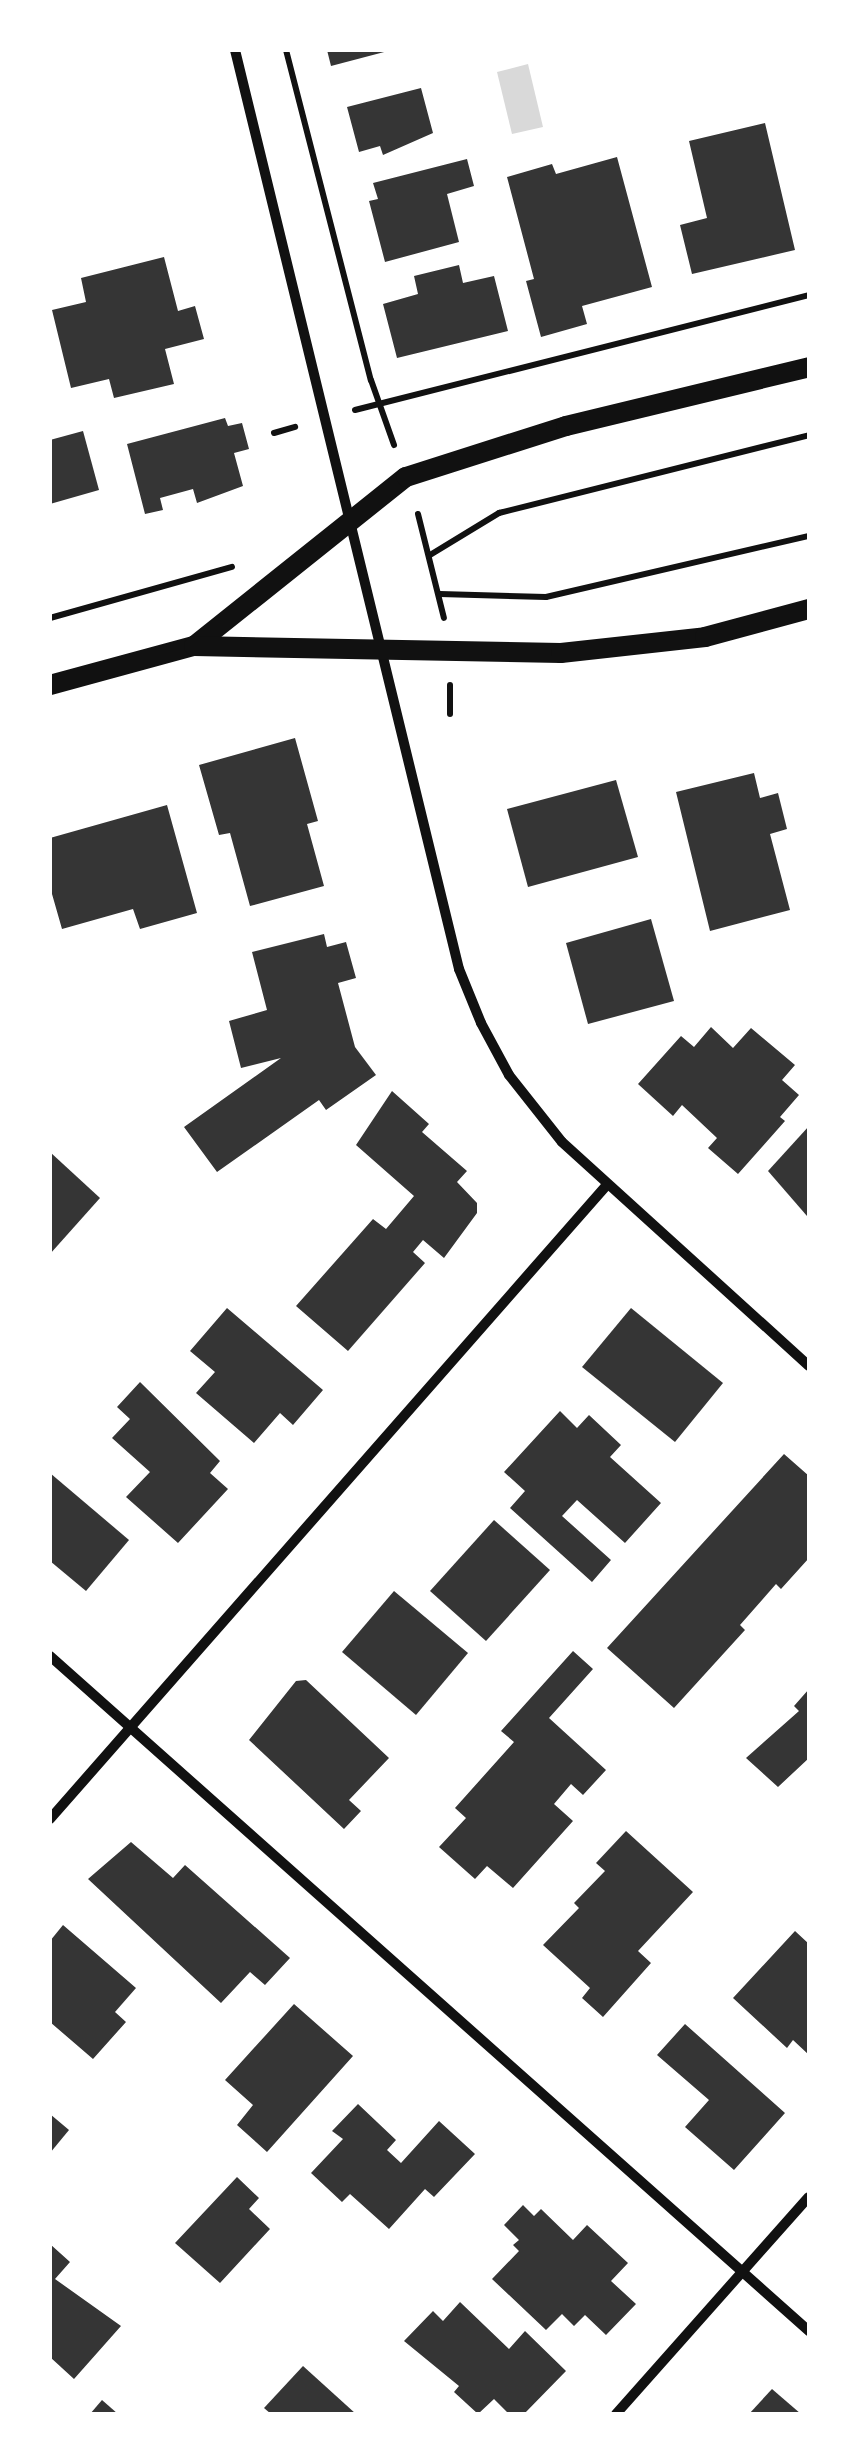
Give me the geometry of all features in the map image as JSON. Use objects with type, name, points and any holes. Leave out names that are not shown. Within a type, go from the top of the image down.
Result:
[{"type":"main road","points":[[194,646],[406,477],[566,426],[809,367]]},
{"type":"main road","points":[[50,685],[194,646],[380,654],[561,653],[704,637],[809,608]]},
{"type":"street","points":[[234,50],[380,654],[460,969],[481,1023],[534,1110],[606,1186],[809,1366]]},
{"type":"street","points":[[50,1819],[606,1186]]},
{"type":"street","points":[[50,1656],[809,2330]]},
{"type":"street","points":[[616,2414],[809,2197]]},
{"type":"path","points":[[286,50],[379,404],[406,477],[440,594],[450,655],[450,714]]},
{"type":"path","points":[[322,419],[809,295]]},
{"type":"path","points":[[430,555],[499,513],[809,435]]},
{"type":"path","points":[[440,594],[546,596],[809,536]]},
{"type":"path","points":[[50,618],[252,561]]},
{"type":"shaded area","points":[[528,64],[543,127],[512,134],[497,72]]},
{"type":"building","points":[[327,50],[388,50],[388,51],[331,66]]},
{"type":"building","points":[[421,88],[433,133],[383,155],[380,146],[359,152],[347,107]]},
{"type":"building","points":[[765,123],[795,250],[692,274],[680,225],[707,218],[689,141]]},
{"type":"building","points":[[617,157],[652,287],[582,306],[587,324],[541,337],[526,281],[534,279],[507,177],[552,164],[556,174]]},
{"type":"building","points":[[467,159],[474,186],[447,194],[459,242],[385,262],[369,201],[378,199],[373,183]]},
{"type":"building","points":[[164,257],[178,311],[195,306],[204,339],[165,349],[174,384],[114,398],[109,379],[71,388],[52,310],[86,302],[81,278]]},
{"type":"building","points":[[459,265],[463,283],[494,276],[508,331],[397,358],[383,304],[418,294],[414,276]]},
{"type":"building","points":[[225,418],[228,426],[242,423],[249,449],[234,453],[243,486],[197,503],[193,489],[160,498],[163,510],[145,514],[127,444]]},
{"type":"building","points":[[83,431],[99,490],[50,504],[50,440]]},
{"type":"building","points":[[295,738],[318,821],[307,824],[324,886],[250,906],[230,833],[219,835],[199,765]]},
{"type":"building","points":[[754,773],[760,798],[778,793],[787,829],[770,834],[790,910],[710,931],[676,792]]},
{"type":"building","points":[[616,780],[638,857],[528,887],[507,809]]},
{"type":"building","points":[[167,805],[197,913],[140,929],[133,909],[62,929],[50,887],[50,838]]},
{"type":"building","points":[[651,919],[674,1001],[588,1024],[566,943]]},
{"type":"building","points":[[324,934],[327,947],[346,942],[356,978],[338,983],[355,1047],[376,1075],[326,1110],[319,1100],[217,1172],[184,1127],[281,1058],[241,1068],[229,1021],[267,1010],[252,952]]},
{"type":"building","points":[[711,1027],[733,1048],[751,1028],[795,1065],[782,1080],[799,1095],[780,1117],[785,1121],[738,1174],[708,1148],[717,1138],[682,1105],[673,1116],[638,1084],[681,1036],[694,1047]]},
{"type":"building","points":[[392,1091],[429,1124],[422,1132],[467,1171],[457,1182],[477,1203],[477,1213],[444,1258],[423,1240],[413,1252],[425,1263],[348,1351],[296,1306],[373,1219],[386,1229],[414,1196],[356,1145]]},
{"type":"building","points":[[809,1126],[809,1214],[807,1216],[768,1171]]},
{"type":"building","points":[[50,1152],[100,1198],[50,1254]]},
{"type":"building","points":[[227,1308],[323,1390],[293,1425],[280,1413],[254,1443],[196,1393],[215,1372],[190,1351]]},
{"type":"building","points":[[631,1308],[723,1383],[675,1442],[582,1367]]},
{"type":"building","points":[[140,1382],[220,1461],[210,1473],[228,1489],[178,1543],[126,1497],[150,1472],[112,1438],[130,1419],[117,1407]]},
{"type":"building","points":[[560,1411],[577,1428],[589,1415],[621,1445],[610,1457],[661,1503],[625,1543],[577,1500],[562,1516],[611,1560],[592,1582],[510,1508],[525,1491],[504,1472]]},
{"type":"building","points":[[784,1454],[809,1476],[809,1558],[781,1589],[776,1584],[740,1625],[745,1630],[674,1708],[607,1648]]},
{"type":"building","points":[[50,1473],[129,1540],[86,1591],[50,1561]]},
{"type":"building","points":[[494,1520],[550,1570],[486,1641],[430,1591]]},
{"type":"building","points":[[394,1591],[468,1653],[416,1715],[342,1652]]},
{"type":"building","points":[[573,1651],[593,1669],[549,1718],[606,1770],[583,1795],[571,1784],[554,1804],[573,1821],[513,1888],[487,1866],[475,1879],[439,1847],[466,1818],[455,1808],[514,1742],[501,1731]]},
{"type":"building","points":[[306,1680],[389,1758],[349,1800],[361,1811],[344,1829],[249,1740],[296,1681]]},
{"type":"building","points":[[809,1689],[809,1758],[778,1787],[746,1758],[799,1711],[794,1706]]},
{"type":"building","points":[[626,1831],[693,1892],[638,1951],[651,1963],[603,2017],[582,1998],[590,1988],[543,1945],[579,1908],[574,1903],[605,1871],[596,1863]]},
{"type":"building","points":[[131,1842],[173,1878],[185,1865],[290,1958],[265,1985],[250,1972],[221,2003],[88,1879]]},
{"type":"building","points":[[63,1925],[136,1988],[115,2012],[126,2022],[93,2059],[50,2022],[50,1941]]},
{"type":"building","points":[[795,1931],[809,1944],[809,2055],[793,2040],[787,2048],[733,1998]]},
{"type":"building","points":[[294,2004],[353,2056],[267,2152],[237,2125],[253,2105],[225,2080]]},
{"type":"building","points":[[685,2024],[785,2113],[734,2170],[685,2127],[709,2100],[657,2055]]},
{"type":"building","points":[[358,2104],[396,2140],[387,2150],[401,2163],[439,2121],[475,2154],[434,2197],[425,2189],[389,2229],[350,2194],[342,2202],[311,2173],[343,2139],[332,2131]]},
{"type":"building","points":[[50,2114],[69,2130],[50,2153]]},
{"type":"building","points":[[237,2177],[259,2198],[249,2209],[270,2229],[220,2283],[175,2243]]},
{"type":"building","points":[[523,2205],[534,2216],[541,2209],[573,2240],[587,2225],[628,2263],[611,2281],[636,2304],[606,2335],[585,2315],[574,2326],[562,2314],[546,2330],[492,2279],[519,2251],[513,2245],[519,2240],[504,2225]]},
{"type":"building","points":[[50,2244],[70,2262],[55,2279],[121,2326],[74,2379],[50,2357]]},
{"type":"building","points":[[460,2302],[509,2349],[525,2331],[566,2371],[524,2414],[509,2414],[494,2399],[478,2414],[454,2392],[459,2386],[404,2341],[433,2311],[443,2321]]},
{"type":"building","points":[[303,2366],[356,2414],[271,2414],[264,2408]]},
{"type":"building","points":[[772,2389],[801,2414],[749,2414]]},
{"type":"building","points":[[102,2400],[118,2414],[90,2414]]}]
